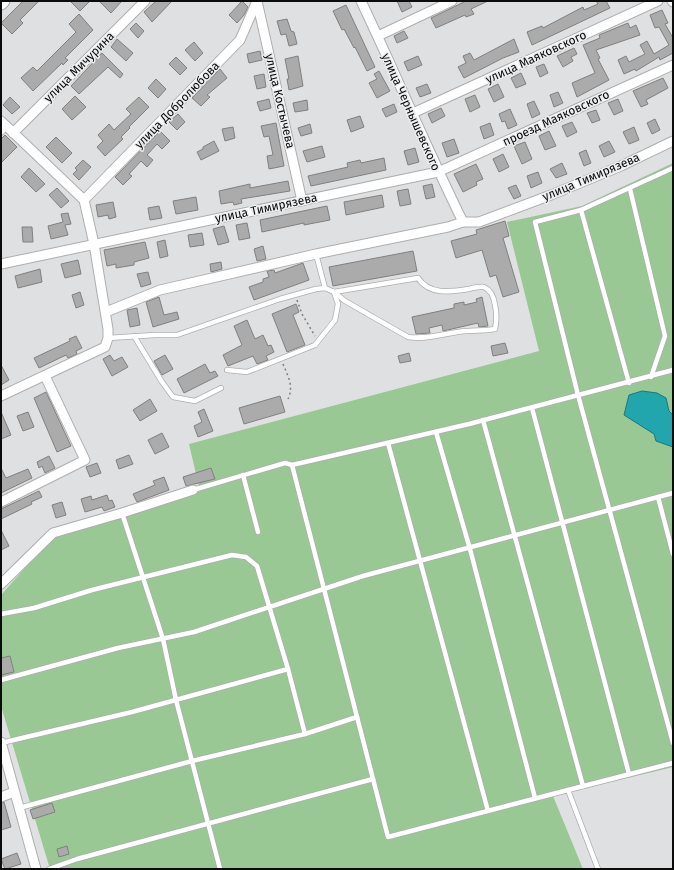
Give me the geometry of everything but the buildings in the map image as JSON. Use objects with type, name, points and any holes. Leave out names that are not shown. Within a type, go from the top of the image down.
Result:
[{"type":"street","name":"улица Мичурина","points":[[5,129],[146,1]]},
{"type":"street","name":"улица Добролюбова","points":[[84,200],[240,40],[257,1]]},
{"type":"street","name":"улица Костычева","points":[[257,1],[302,201]]},
{"type":"street","name":"улица Чернышевского","points":[[361,1],[413,113],[438,172],[463,222]]},
{"type":"street","points":[[378,36],[452,1]]},
{"type":"street","name":"улица Маяковского","points":[[413,113],[658,1]]},
{"type":"street","name":"проезд Маяковского","points":[[438,172],[673,65]]},
{"type":"street","points":[[1,396],[105,347],[108,338],[106,312],[94,244],[84,200],[5,129]]},
{"type":"street","name":"улица Тимирязева","points":[[106,312],[160,290],[316,254],[448,227],[463,222],[479,222],[551,195],[621,166],[673,141]]},
{"type":"street","name":"улица Тимирязева","points":[[1,264],[438,172]]},
{"type":"street","points":[[1,502],[85,460],[45,376]]},
{"type":"street","points":[[1,584],[53,533],[193,490]]},
{"type":"street","points":[[1,743],[36,869]]},
{"type":"street","points":[[1,797],[14,792]]},
{"type":"lane","points":[[673,168],[630,189],[581,210],[534,222],[578,395],[673,743]]},
{"type":"lane","points":[[630,189],[665,336],[651,377]]},
{"type":"lane","points":[[581,210],[629,383]]},
{"type":"lane","points":[[316,254],[325,288]]},
{"type":"lane","points":[[108,338],[177,335],[295,295],[325,288],[408,337],[417,338],[468,330],[484,331],[495,329],[498,318],[494,298],[489,290],[483,287],[456,291],[432,290],[423,285],[418,278],[334,292]]},
{"type":"lane","points":[[226,370],[247,372],[315,345],[335,320],[338,304],[334,292]]},
{"type":"lane","points":[[134,336],[173,397],[195,401],[221,388]]},
{"type":"lane","points":[[193,490],[285,463],[292,465],[436,432],[629,383],[673,370]]},
{"type":"lane","points":[[532,408],[629,774]]},
{"type":"lane","points":[[483,420],[583,786]]},
{"type":"lane","points":[[436,432],[470,549],[535,798]]},
{"type":"lane","points":[[388,443],[488,811]]},
{"type":"lane","points":[[292,465],[388,837],[673,763]]},
{"type":"lane","points":[[243,475],[258,532]]},
{"type":"lane","points":[[1,680],[118,648],[194,632],[363,576],[515,537],[609,509],[673,493]]},
{"type":"lane","points":[[658,497],[673,554]]},
{"type":"lane","points":[[122,513],[163,639],[176,700],[220,869]]},
{"type":"lane","points":[[1,614],[34,608],[232,555],[246,557],[257,566],[288,669],[305,734]]},
{"type":"lane","points":[[1,743],[176,700],[288,669]]},
{"type":"lane","points":[[19,808],[192,761],[305,734],[357,718]]},
{"type":"lane","points":[[49,869],[77,859],[373,779]]},
{"type":"lane","points":[[568,790],[598,869]]},
{"type":"path","points":[[295,295],[302,314],[312,333],[319,340]]},
{"type":"path","points":[[281,359],[290,383],[290,394],[288,399]]},
{"type":"green space","points":[[673,163],[673,767],[553,796],[583,869],[50,869],[1,706],[1,595],[59,530],[200,491],[189,444],[539,351],[507,222],[582,206]]},
{"type":"water","points":[[642,391],[657,393],[666,398],[669,411],[673,415],[673,447],[656,441],[654,434],[624,415],[629,395]]}]
